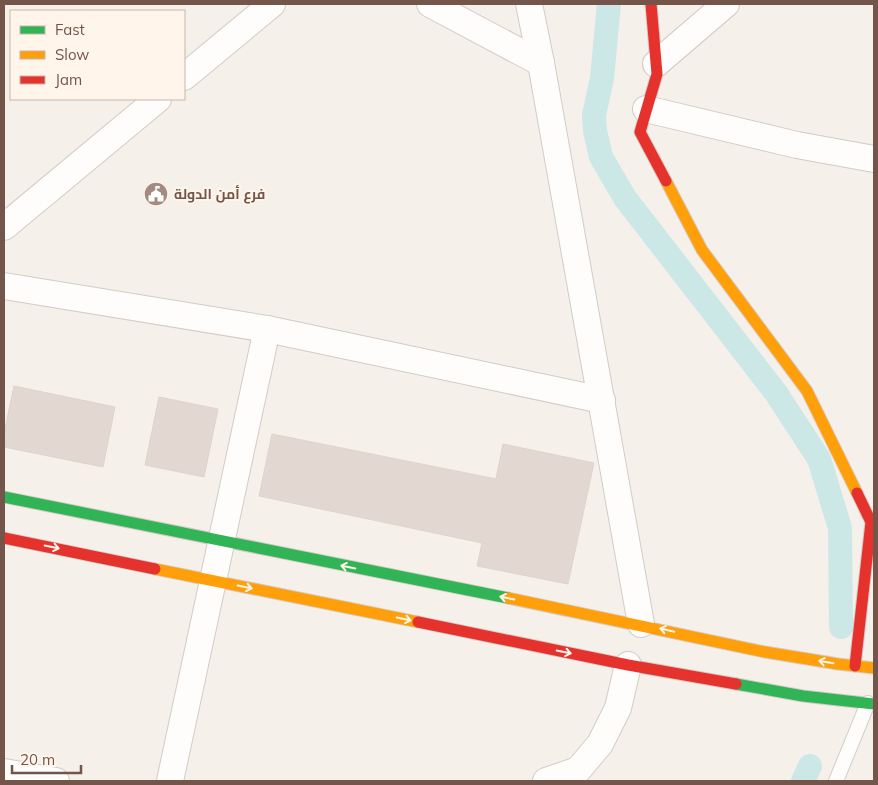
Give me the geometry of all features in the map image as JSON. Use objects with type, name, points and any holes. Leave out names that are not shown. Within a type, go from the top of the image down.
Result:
[{"type":"main road","points":[[651,4],[657,74],[640,132],[702,250],[806,391],[871,522],[854,666]]},
{"type":"main road","points":[[4,497],[222,542],[642,624],[758,650],[874,668]]},
{"type":"main road","points":[[4,538],[628,665],[803,696],[871,704]]},
{"type":"street","points":[[185,76],[272,4]]},
{"type":"street","points":[[430,4],[541,63]]},
{"type":"street","points":[[529,4],[642,624]]},
{"type":"street","points":[[656,64],[726,4]]},
{"type":"street","points":[[4,227],[157,100]]},
{"type":"street","points":[[646,109],[797,145],[874,159]]},
{"type":"street","points":[[4,286],[267,329],[602,400]]},
{"type":"street","points":[[170,781],[267,329]]},
{"type":"street","points":[[546,781],[578,770],[600,744],[618,708],[628,665]]},
{"type":"street","points":[[4,772],[56,781]]},
{"type":"lane","points":[[836,781],[871,704]]},
{"type":"building","points":[[14,386],[115,407],[103,467],[4,447],[4,433]]},
{"type":"building","points":[[159,397],[218,409],[204,477],[145,465]]},
{"type":"building","points":[[272,434],[496,479],[503,444],[594,463],[568,584],[477,566],[482,543],[259,496]]},
{"type":"waterway","points":[[609,4],[602,78],[594,115],[595,131],[601,157],[625,198],[776,393],[819,459],[840,528],[841,627]]},
{"type":"waterway","points":[[803,781],[810,766]]},
{"type":"traffic: fast","points":[[4,497],[508,598]]},
{"type":"traffic: fast","points":[[736,684],[803,696],[874,704]]},
{"type":"traffic: slow","points":[[666,181],[702,250],[807,391],[857,493]]},
{"type":"traffic: slow","points":[[155,569],[418,622]]},
{"type":"traffic: slow","points":[[508,598],[765,652],[874,668]]},
{"type":"traffic: jam","points":[[651,4],[657,74],[640,132],[666,181]]},
{"type":"traffic: jam","points":[[855,666],[871,522],[857,493]]},
{"type":"traffic: jam","points":[[4,538],[155,569]]},
{"type":"traffic: jam","points":[[418,622],[628,665],[736,684]]},
{"type":"place","name":"فرع أمن الدولة","points":[[156,194]]}]
